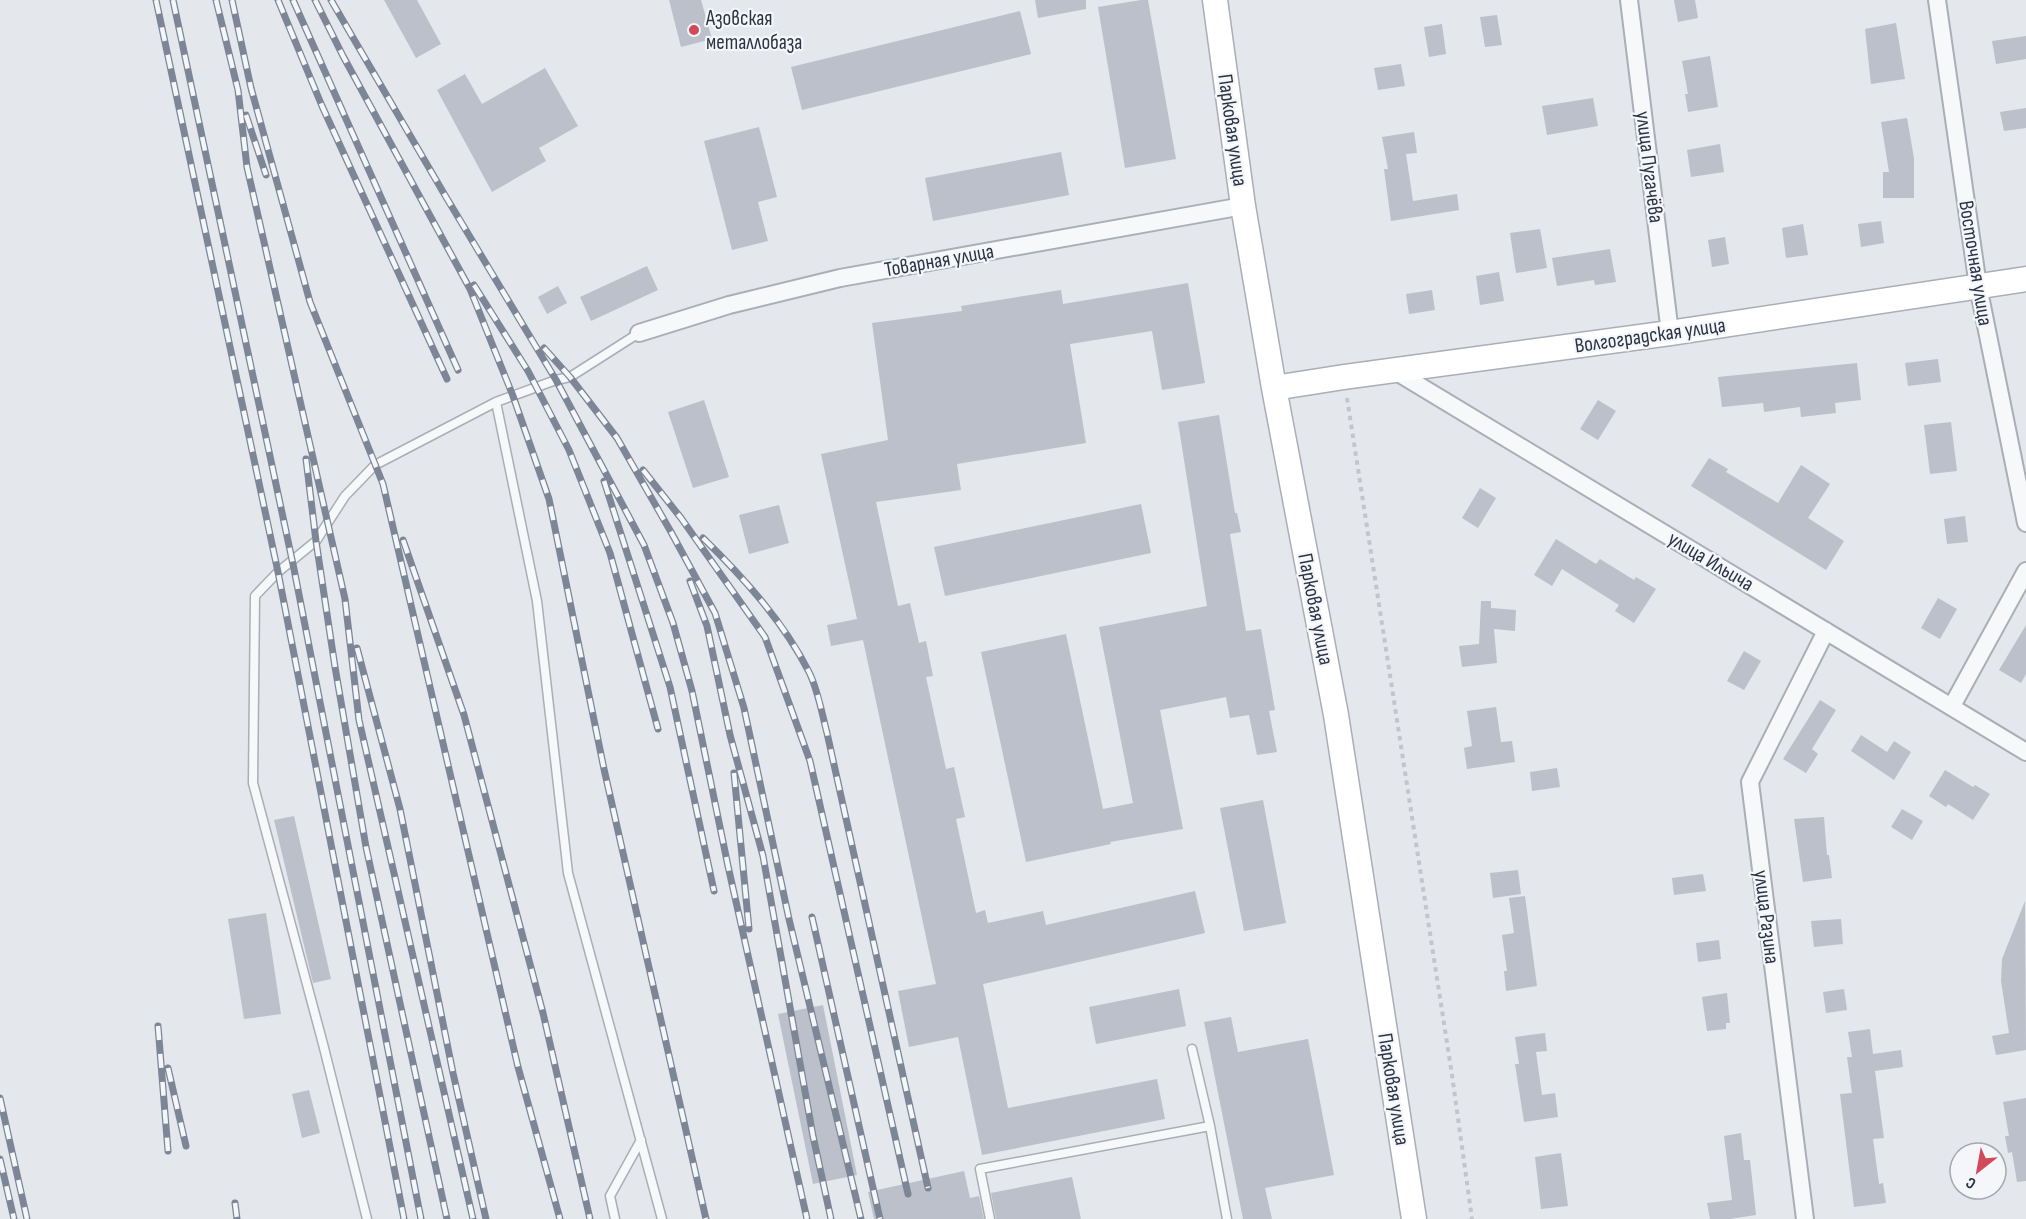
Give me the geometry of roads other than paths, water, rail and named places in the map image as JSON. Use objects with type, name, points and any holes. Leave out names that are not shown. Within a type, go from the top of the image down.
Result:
[{"type":"main road","name":"Парковая улица","points":[[1215,0],[1243,206],[1274,388],[1336,715],[1414,1219]]},
{"type":"main road","name":"Волгоградская улица","points":[[1274,388],[1670,333],[2026,279]]},
{"type":"street","name":"улица Пугачёва","points":[[1629,0],[1670,333]]},
{"type":"street","name":"Восточная улица","points":[[1937,0],[1978,286],[2026,523]]},
{"type":"street","name":"Товарная улица","points":[[639,333],[729,305],[840,278],[1243,206]]},
{"type":"street","name":"улица Ильича","points":[[1395,371],[2026,752]]},
{"type":"street","points":[[1952,706],[2026,571]]},
{"type":"street","name":"улица Разина","points":[[1805,1219],[1750,782],[1826,631]]},
{"type":"lane","points":[[367,1219],[253,783],[255,596],[278,572],[316,541],[345,496],[375,465],[496,402],[570,377],[639,333]]},
{"type":"lane","points":[[496,402],[537,601],[568,873],[662,1219]]},
{"type":"lane","points":[[1192,1049],[1210,1126],[1227,1219]]},
{"type":"lane","points":[[990,1219],[980,1169],[1210,1126]]},
{"type":"lane","points":[[615,1219],[610,1196],[640,1140]]},
{"type":"railway","points":[[156,0],[278,572],[404,1219]]},
{"type":"railway","points":[[173,0],[294,569],[421,1219]]},
{"type":"railway","points":[[216,0],[238,90],[247,167],[345,599],[359,720],[473,1219]]},
{"type":"railway","points":[[232,0],[251,88],[310,302],[383,484],[518,1067],[560,1219]]},
{"type":"railway","points":[[278,0],[322,106],[447,379]]},
{"type":"railway","points":[[293,0],[458,370]]},
{"type":"railway","points":[[315,0],[470,289],[513,396],[549,499],[604,769],[706,1219]]},
{"type":"railway","points":[[331,0],[556,380],[644,545],[673,623],[692,691],[728,866],[807,1219]]},
{"type":"railway","points":[[246,115],[266,175]]},
{"type":"railway","points":[[474,285],[528,371],[569,450],[610,553],[658,729]]},
{"type":"railway","points":[[544,348],[570,377],[617,438],[715,613],[744,708],[789,919],[861,1219]]},
{"type":"railway","points":[[306,459],[335,667],[366,847],[447,1219]]},
{"type":"railway","points":[[643,470],[681,518],[765,637],[810,761],[908,1194]]},
{"type":"railway","points":[[604,481],[670,687],[714,891]]},
{"type":"railway","points":[[703,538],[733,568],[775,617],[799,653],[815,686],[928,1188]]},
{"type":"railway","points":[[403,540],[464,715],[543,1013],[590,1219]]},
{"type":"railway","points":[[690,581],[707,626],[730,735],[763,856],[813,1136],[831,1219]]},
{"type":"railway","points":[[357,648],[400,809],[453,1073],[486,1219]]},
{"type":"railway","points":[[734,773],[749,929]]},
{"type":"railway","points":[[812,917],[880,1219]]},
{"type":"railway","points":[[158,1026],[168,1151]]},
{"type":"railway","points":[[168,1068],[186,1146]]},
{"type":"railway","points":[[0,1098],[27,1219]]},
{"type":"railway","points":[[0,1159],[14,1219]]},
{"type":"railway","points":[[235,1203],[237,1219]]},
{"type":"place","name":"Азовская металлобаза","points":[[694,30]]}]
